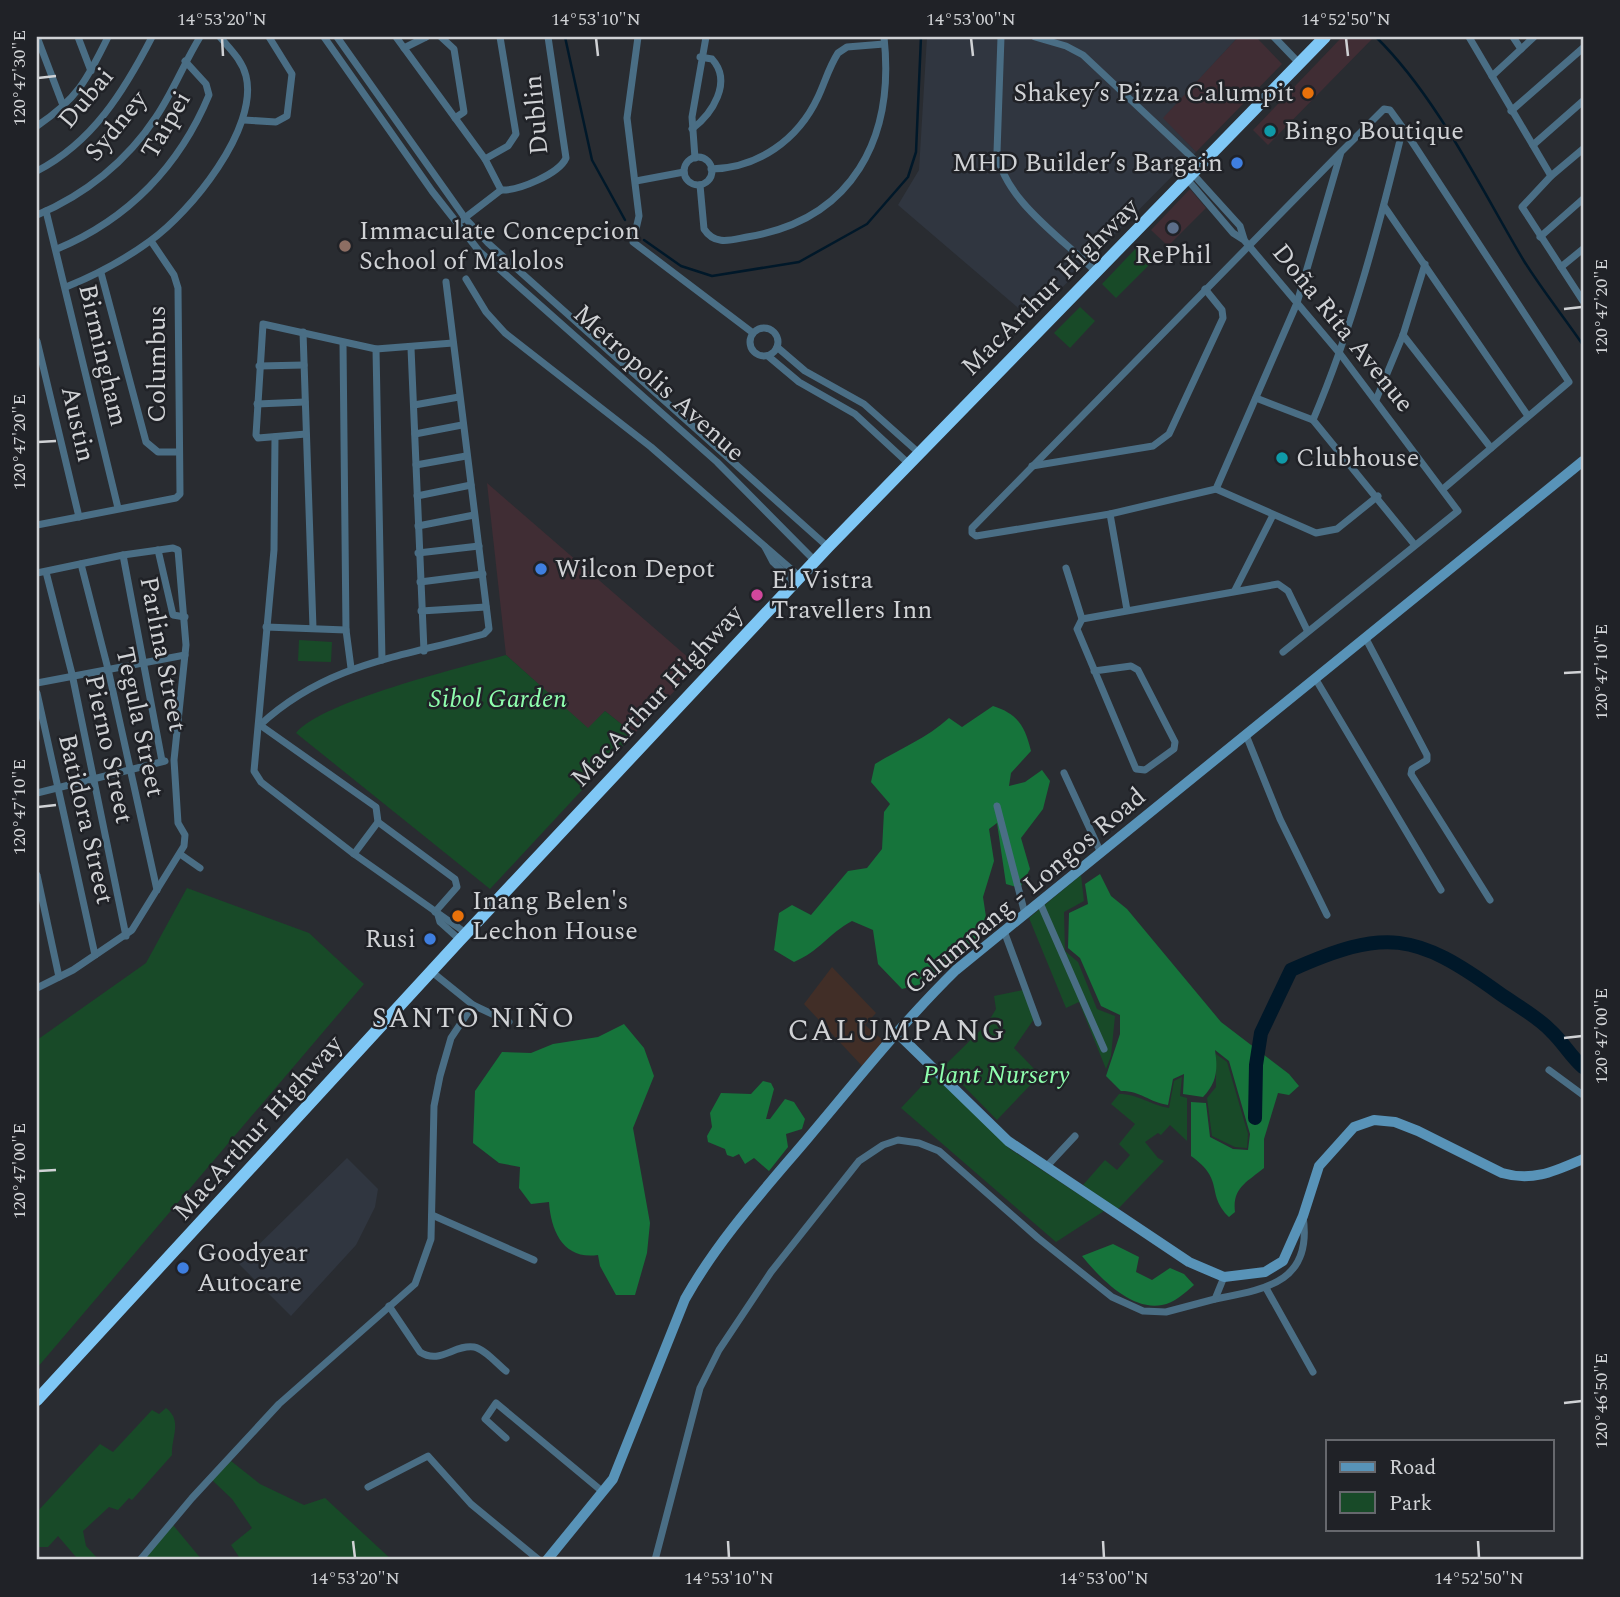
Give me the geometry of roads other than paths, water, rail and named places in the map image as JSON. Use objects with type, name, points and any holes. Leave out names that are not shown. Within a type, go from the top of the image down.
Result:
[{"type":"highway","name":"MacArthur Highway","points":[[37,1400],[463,936],[828,547],[1325,37]]},
{"type":"street","points":[[37,37],[64,108]]},
{"type":"street","points":[[78,37],[91,71]]},
{"type":"street","points":[[37,126],[64,108],[91,71],[108,37]]},
{"type":"street","name":"Dubai","points":[[37,171],[57,161],[98,125],[125,89],[152,37]]},
{"type":"street","name":"Sydney","points":[[37,215],[93,185],[129,150],[156,117],[200,37]]},
{"type":"street","points":[[66,287],[101,272],[151,241],[171,224],[209,178],[244,120],[247,80],[236,56],[219,37]]},
{"type":"street","points":[[244,120],[275,122],[287,116],[292,74],[269,37]]},
{"type":"street","name":"Metropolis Avenue","points":[[324,37],[479,251],[717,462],[815,561]]},
{"type":"street","name":"Metropolis Avenue","points":[[337,37],[465,218],[509,262],[828,547]]},
{"type":"street","points":[[396,37],[485,159],[501,190],[457,224]]},
{"type":"street","points":[[404,48],[426,37]]},
{"type":"street","points":[[441,37],[454,50],[464,112],[455,118]]},
{"type":"street","points":[[485,159],[508,146],[516,134],[500,37]]},
{"type":"street","name":"Dublin","points":[[501,190],[521,188],[559,167],[566,158],[548,37]]},
{"type":"street","points":[[638,37],[627,118],[639,216],[633,242],[753,333]]},
{"type":"street","points":[[695,158],[692,129],[700,57],[706,37]]},
{"type":"street","points":[[1002,37],[997,152],[999,166],[1013,193],[1095,271]]},
{"type":"street","name":"Doña Rita Avenue","points":[[1035,37],[1066,46],[1083,55],[1193,173],[1240,226],[1246,242],[1341,355],[1443,489],[1458,511],[1414,544]]},
{"type":"street","points":[[1275,37],[1299,63]]},
{"type":"street","points":[[1469,37],[1551,176]]},
{"type":"street","points":[[1513,37],[1521,49]]},
{"type":"street","points":[[1492,76],[1534,37]]},
{"type":"street","points":[[700,185],[704,229],[722,242],[771,234],[823,210],[845,190],[869,153],[885,86],[884,40],[847,47],[838,53],[804,122],[785,141],[757,160],[733,169],[711,169]]},
{"type":"street","points":[[1511,111],[1583,48]]},
{"type":"street","points":[[692,129],[710,114],[719,89],[717,65],[712,59],[700,57]]},
{"type":"street","name":"Taipei","points":[[57,249],[94,231],[135,200],[153,186],[177,158],[209,95],[206,84],[185,61]]},
{"type":"street","points":[[1532,145],[1583,102]]},
{"type":"street","points":[[1378,496],[1337,529],[1326,533],[1305,530],[1216,489],[1110,514],[976,536],[972,533],[972,527],[1205,289],[1246,242],[1384,108],[1390,110],[1403,128],[1569,382],[1443,489]]},
{"type":"street","points":[[1313,420],[1341,355],[1384,206],[1403,128]]},
{"type":"street","points":[[1583,149],[1551,176],[1522,207],[1583,299]]},
{"type":"street","points":[[1216,489],[1297,303],[1341,152]]},
{"type":"street","points":[[695,158],[706,160],[711,169],[708,180],[700,185],[687,180],[684,172],[686,163],[695,158]]},
{"type":"street","points":[[636,181],[684,172]]},
{"type":"street","points":[[1540,237],[1583,199]]},
{"type":"street","points":[[1384,206],[1528,416]]},
{"type":"street","name":"Birmingham","points":[[46,211],[118,508]]},
{"type":"street","name":"Columbus","points":[[118,508],[176,498],[180,494],[178,288],[174,275],[151,241]]},
{"type":"street","points":[[1562,268],[1583,248]]},
{"type":"street","points":[[1376,400],[1403,335],[1425,264]]},
{"type":"street","points":[[101,272],[146,442],[158,452],[178,452]]},
{"type":"street","points":[[466,279],[486,312],[505,333],[651,447],[763,544],[797,580]]},
{"type":"street","points":[[260,725],[292,696],[351,668],[487,633],[483,574],[462,425],[446,282]]},
{"type":"street","points":[[1031,466],[1153,446],[1169,434],[1223,318],[1222,310],[1205,289]]},
{"type":"street","points":[[306,434],[258,438],[256,435],[263,324],[376,349],[453,343]]},
{"type":"street","points":[[753,333],[762,328],[771,329],[777,337],[777,347],[768,356]]},
{"type":"street","points":[[303,332],[313,628]]},
{"type":"street","points":[[753,333],[751,348],[757,354],[768,356],[799,382],[855,414],[909,464]]},
{"type":"street","points":[[1403,335],[1491,448]]},
{"type":"street","name":"Austin","points":[[37,341],[79,517]]},
{"type":"street","points":[[343,343],[346,630],[351,668]]},
{"type":"street","points":[[777,347],[805,371],[864,404],[919,453]]},
{"type":"street","points":[[411,348],[424,651]]},
{"type":"street","points":[[376,349],[382,660]]},
{"type":"street","points":[[259,366],[304,365]]},
{"type":"street","points":[[414,405],[459,397]]},
{"type":"street","points":[[1256,398],[1313,420],[1378,496],[1414,544],[1283,652]]},
{"type":"street","points":[[257,404],[305,402]]},
{"type":"street","points":[[855,414],[864,404]]},
{"type":"street","points":[[415,434],[462,425]]},
{"type":"street","points":[[275,437],[274,550],[254,771],[256,777],[354,854],[436,913],[446,916],[463,936]]},
{"type":"street","points":[[416,465],[466,456]]},
{"type":"street","name":"Calumpang - Longos Road","points":[[547,1560],[603,1492],[629,1447],[685,1299],[701,1272],[744,1214],[896,1032],[956,970],[1583,461]]},
{"type":"street","points":[[417,496],[471,485]]},
{"type":"street","points":[[37,514],[38,525],[118,508]]},
{"type":"street","points":[[1110,514],[1127,610]]},
{"type":"street","points":[[1236,590],[1273,515]]},
{"type":"street","points":[[418,526],[474,516]]},
{"type":"street","points":[[800,547],[812,532]]},
{"type":"street","points":[[418,553],[479,546]]},
{"type":"street","points":[[37,573],[123,555],[173,548],[181,554],[185,655],[174,760],[178,823],[186,841],[126,936],[37,988]]},
{"type":"street","points":[[158,550],[173,615],[185,617]]},
{"type":"street","name":"Parlina Street","points":[[123,555],[162,761]]},
{"type":"street","name":"Tegula Street","points":[[81,564],[108,669],[157,890]]},
{"type":"street","points":[[1066,569],[1082,619],[1077,629],[1094,671],[1136,769],[1145,770],[1174,749],[1175,742],[1138,670],[1131,666],[1094,671]]},
{"type":"street","name":"Pierno Street","points":[[46,572],[72,674],[126,936]]},
{"type":"street","points":[[420,582],[483,574]]},
{"type":"street","points":[[1082,619],[1278,584],[1283,587],[1307,630]]},
{"type":"street","points":[[421,611],[486,607]]},
{"type":"street","points":[[266,627],[346,630]]},
{"type":"street","points":[[1365,637],[1427,755],[1427,760],[1412,769],[1411,774],[1490,900]]},
{"type":"street","points":[[37,683],[72,674],[185,655]]},
{"type":"street","points":[[1315,678],[1441,890]]},
{"type":"street","name":"Batidora Street","points":[[37,693],[55,788],[95,955]]},
{"type":"street","points":[[260,725],[376,807],[378,822],[354,854]]},
{"type":"street","points":[[1246,735],[1280,819],[1326,915]]},
{"type":"street","points":[[37,793],[128,768],[174,760]]},
{"type":"street","points":[[1064,773],[1101,853]]},
{"type":"street","points":[[997,806],[1025,914]]},
{"type":"street","points":[[378,822],[455,878],[457,887],[436,913]]},
{"type":"street","points":[[180,854],[200,867]]},
{"type":"street","points":[[37,876],[59,977]]},
{"type":"street","points":[[1041,903],[1104,1049]]},
{"type":"street","points":[[1004,931],[1038,1023]]},
{"type":"street","points":[[432,972],[473,1005],[509,1022]]},
{"type":"street","points":[[140,1560],[252,1433],[309,1374],[415,1284],[429,1249],[433,1115],[440,1076],[455,1029],[473,1005]]},
{"type":"street","points":[[896,1032],[1008,1140],[1189,1262],[1224,1277],[1265,1272],[1283,1261],[1303,1216],[1319,1166],[1354,1127],[1374,1120],[1407,1126],[1502,1173],[1520,1178],[1533,1178],[1583,1159]]},
{"type":"street","points":[[1549,1070],[1583,1095]]},
{"type":"street","points":[[1046,1166],[1075,1136]]},
{"type":"street","points":[[655,1560],[700,1388],[719,1350],[771,1272],[859,1161],[883,1145],[898,1140],[919,1143],[939,1151],[1101,1288],[1143,1311],[1166,1312],[1266,1288],[1291,1274],[1306,1232],[1303,1216]]},
{"type":"street","points":[[432,1215],[534,1261]]},
{"type":"street","points":[[1215,1299],[1224,1277]]},
{"type":"street","points":[[1266,1288],[1313,1372]]},
{"type":"street","points":[[389,1306],[420,1352],[426,1356],[436,1358],[472,1347],[506,1371]]},
{"type":"street","points":[[506,1438],[485,1419],[496,1403],[603,1492]]},
{"type":"street","points":[[369,1487],[428,1456],[471,1504],[539,1560]]},
{"type":"waterway","points":[[565,37],[592,160],[625,220]]},
{"type":"waterway","points":[[644,240],[681,266],[712,276],[799,262],[867,224],[908,177],[916,152],[921,37]]},
{"type":"waterway","points":[[1376,37],[1419,87],[1438,115],[1524,261],[1583,345]]},
{"type":"waterway","points":[[1255,1118],[1256,1065],[1261,1033],[1291,970],[1351,947],[1376,943],[1399,943],[1421,948],[1470,973],[1539,1020],[1583,1067]]},
{"type":"place","name":"Shakey’s Pizza Calumpit","points":[[1308,93]]},
{"type":"place","name":"Bingo Boutique","points":[[1270,131]]},
{"type":"place","name":"MHD Builder’s Bargain","points":[[1237,163]]},
{"type":"place","name":"RePhil","points":[[1173,228]]},
{"type":"place","name":"Immaculate Concepcion School of Malolos","points":[[345,246]]},
{"type":"place","name":"Clubhouse","points":[[1282,458]]},
{"type":"place","name":"Wilcon Depot","points":[[541,569]]},
{"type":"place","name":"El Vistra Travellers Inn","points":[[757,595]]},
{"type":"place","name":"Inang Belen's Lechon House","points":[[458,916]]},
{"type":"place","name":"Rusi","points":[[430,939]]},
{"type":"place","name":"Goodyear Autocare","points":[[183,1268]]},
{"type":"district","name":"SANTO NIÑO","points":[[474,1018]]},
{"type":"district","name":"CALUMPANG","points":[[897,1031]]},
{"type":"park label","name":"Sibol Garden","points":[[498,699]]},
{"type":"park label","name":"Plant Nursery","points":[[996,1075]]}]
